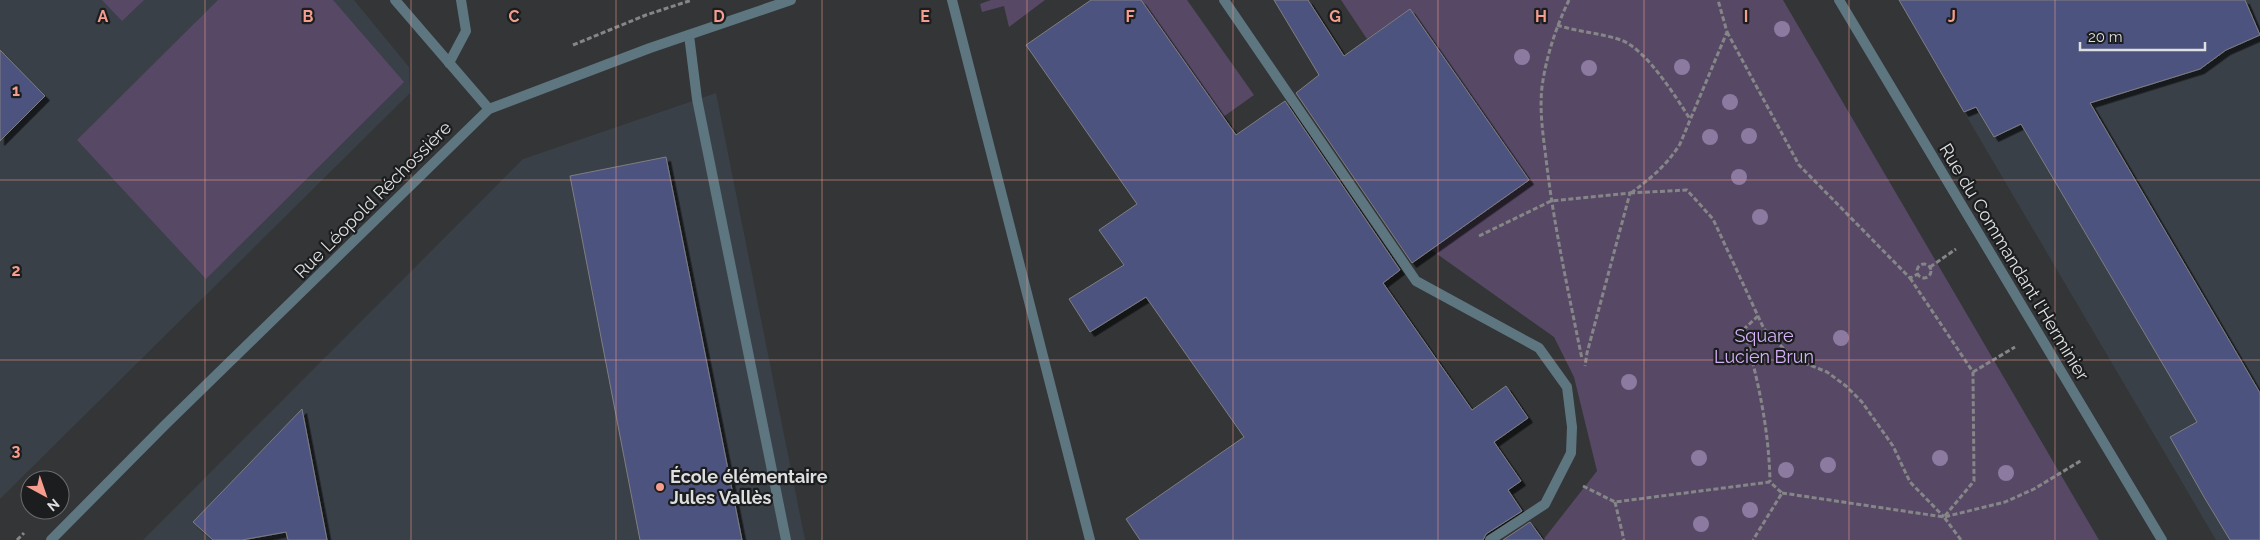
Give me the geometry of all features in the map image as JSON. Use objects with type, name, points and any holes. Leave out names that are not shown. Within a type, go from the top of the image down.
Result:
[{"type":"street","points":[[395,0],[489,109]]},
{"type":"street","points":[[450,64],[466,31],[461,0]]},
{"type":"street","points":[[952,0],[1090,540]]},
{"type":"street","points":[[1224,0],[1416,281],[1539,348],[1567,386],[1572,427],[1571,454],[1545,504],[1490,540]]},
{"type":"street","name":"Rue du Commandant l'Herminier","points":[[1839,0],[2162,540]]},
{"type":"street","name":"Rue Léopold Réchossière","points":[[51,540],[166,424],[489,109],[785,1]]},
{"type":"street","points":[[689,35],[697,100],[786,540]]},
{"type":"path","points":[[583,41],[646,15],[692,0]]},
{"type":"path","points":[[1569,0],[1557,25],[1542,86],[1541,114],[1551,200],[1584,373],[1587,353],[1630,193],[1659,172],[1671,159],[1680,144],[1727,32]]},
{"type":"path","points":[[1718,0],[1727,32],[1799,165],[1910,278],[1973,372],[1974,481],[1944,517]]},
{"type":"path","points":[[1557,25],[1624,41],[1640,53],[1668,85],[1690,119]]},
{"type":"path","points":[[1479,236],[1551,200],[1687,190],[1714,219],[1764,329],[1788,353],[1807,364],[1828,372],[1862,402],[1892,446],[1910,482],[1944,517],[1961,540]]},
{"type":"path","points":[[1926,264],[1930,267],[1931,271],[1927,277],[1923,278],[1918,274],[1917,269],[1919,265],[1926,264]]},
{"type":"path","points":[[1910,278],[1918,274]]},
{"type":"path","points":[[1758,316],[1744,329],[1763,401],[1770,447],[1770,482],[1782,493],[1944,517],[2005,502],[2060,474],[2105,445]]},
{"type":"path","points":[[1973,372],[2038,334]]},
{"type":"path","points":[[1559,475],[1615,502],[1770,482]]},
{"type":"path","points":[[1753,540],[1782,493]]},
{"type":"path","points":[[1615,502],[1624,540]]},
{"type":"shaded area","points":[[0,0],[354,0],[409,67],[410,93],[29,470],[20,470],[20,479],[0,499]]},
{"type":"shaded area","points":[[2211,0],[2260,0],[2260,540],[2216,540],[1964,112]]},
{"type":"shaded area","points":[[716,93],[805,540],[143,540],[523,159]]},
{"type":"green space","points":[[102,0],[144,0],[122,21]]},
{"type":"green space","points":[[218,0],[333,0],[404,82],[206,279],[77,140]]},
{"type":"green space","points":[[991,0],[1045,0],[1009,27],[1004,6],[982,12],[980,4]]},
{"type":"green space","points":[[1141,0],[1187,0],[1254,95],[1223,117]]},
{"type":"green space","name":"Square Lucien Brun","points":[[1341,0],[1783,0],[2099,540],[1543,540],[1597,471],[1574,377],[1554,337],[1430,249],[1529,179],[1410,9],[1367,39]]},
{"type":"building","points":[[1091,0],[1141,0],[1236,135],[1285,101],[1400,270],[1383,283],[1472,410],[1506,386],[1528,418],[1494,442],[1521,481],[1508,490],[1522,511],[1486,534],[1483,540],[1140,540],[1126,519],[1244,437],[1146,297],[1090,332],[1069,299],[1124,265],[1099,230],[1137,204],[1026,45]]},
{"type":"building","points":[[1274,0],[1308,0],[1344,56],[1410,9],[1529,180],[1412,263],[1296,93],[1319,75]]},
{"type":"building","points":[[1899,0],[2245,0],[2260,35],[2226,50],[2200,69],[2090,103],[2260,393],[2260,540],[2230,540],[2204,497],[2170,437],[2197,422],[2021,124],[1994,137],[1976,107],[1964,112]]},
{"type":"building","points":[[0,50],[45,96],[0,141]]},
{"type":"building","points":[[666,157],[742,540],[640,540],[570,176]]},
{"type":"building","points":[[302,409],[327,540],[288,540],[286,532],[242,540],[213,540],[193,522]]},
{"type":"building","points":[[1530,522],[1543,540],[1503,540]]},
{"type":"place","name":"École élémentaire Jules Vallès","points":[[660,487]]}]
